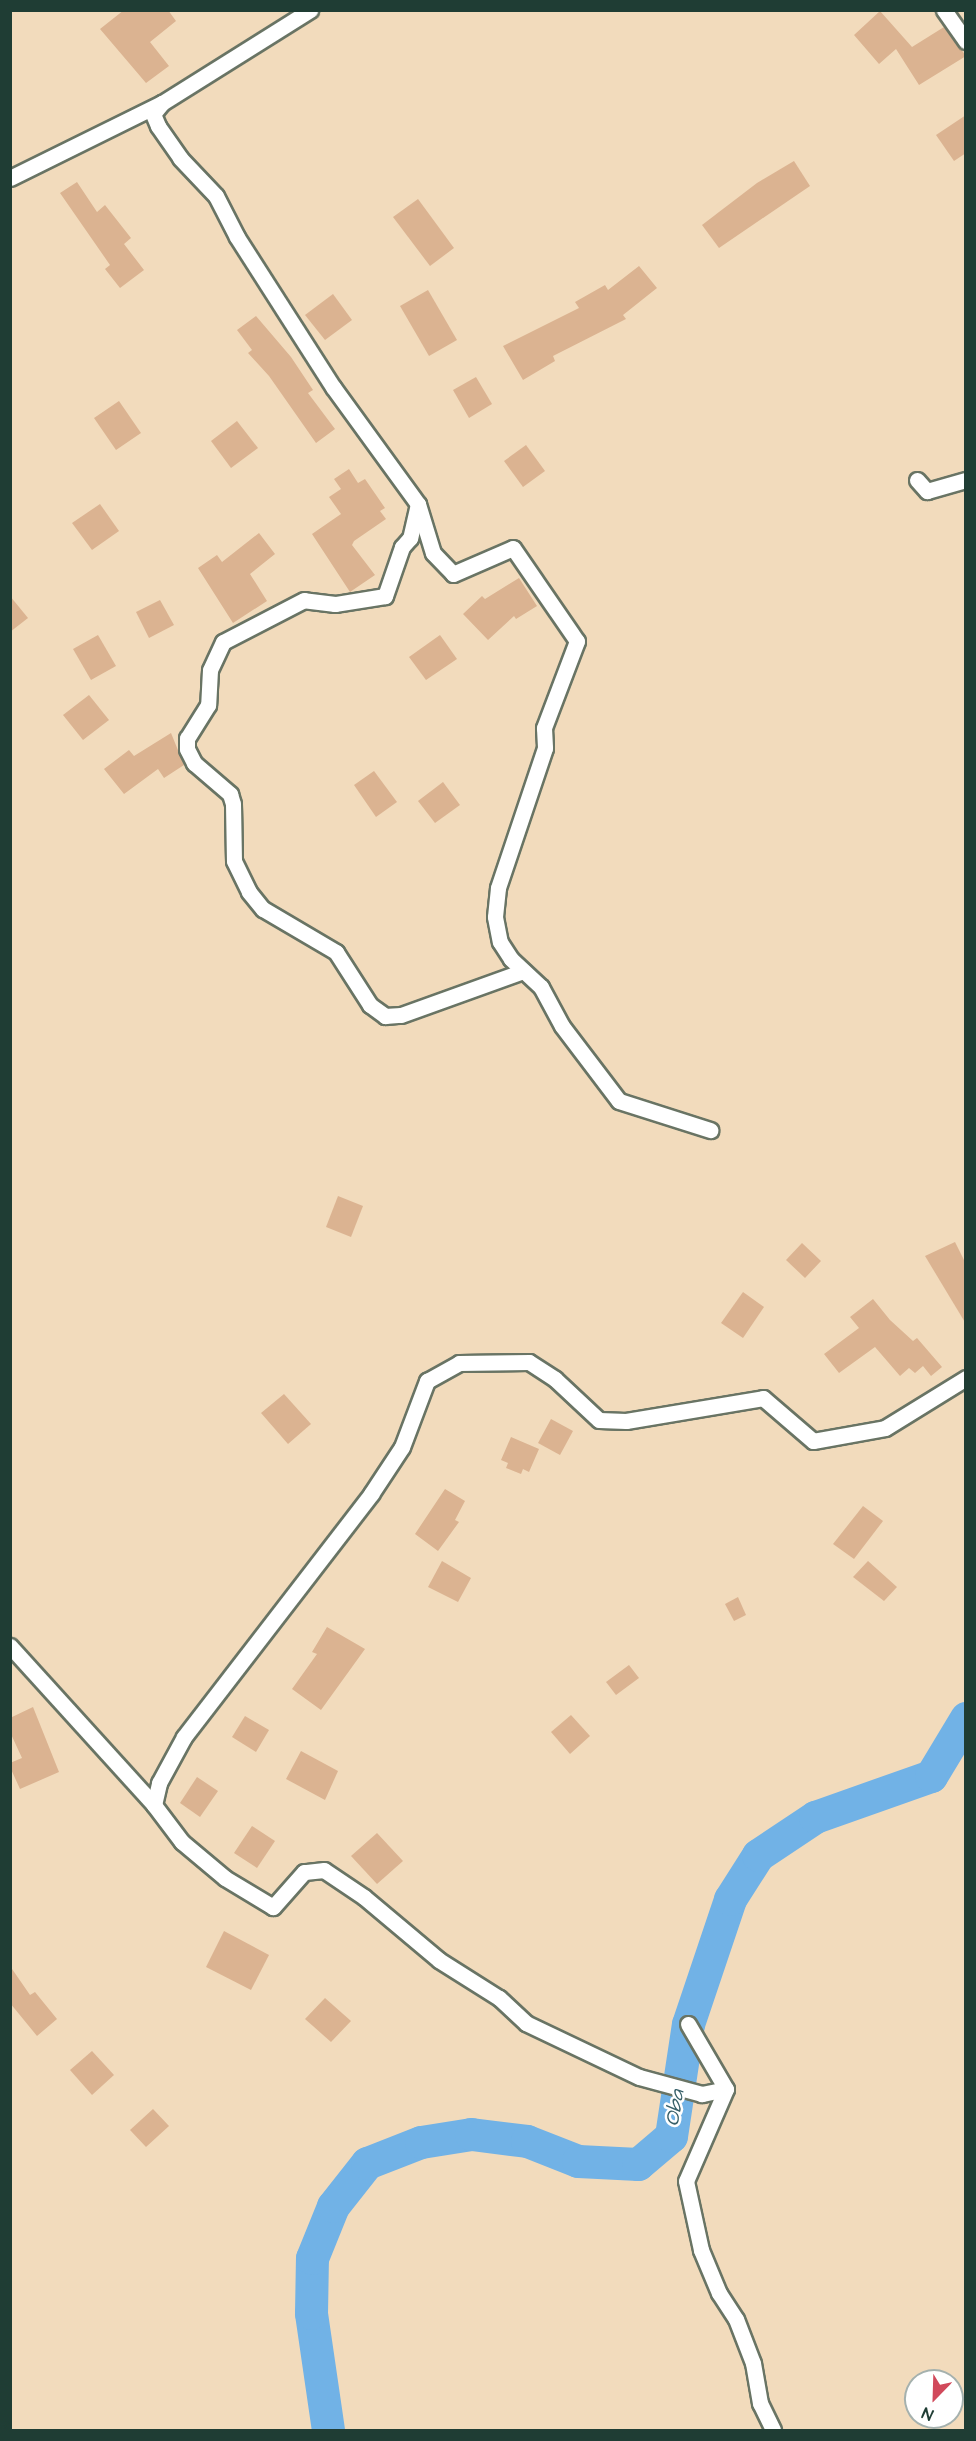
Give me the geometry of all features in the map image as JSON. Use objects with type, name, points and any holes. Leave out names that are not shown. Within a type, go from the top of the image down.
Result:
[{"type":"street","points":[[10,178],[162,103],[310,10]]},
{"type":"street","points":[[944,10],[966,41]]},
{"type":"street","points":[[162,103],[153,114],[158,126],[180,158],[216,196],[237,237],[333,387],[418,504],[427,543],[453,574],[513,548],[577,641],[544,728],[542,757],[498,888],[495,918],[500,942],[540,987],[562,1026],[619,1101],[710,1130]]},
{"type":"street","points":[[917,480],[927,491],[966,480]]},
{"type":"street","points":[[418,504],[410,538],[402,547],[385,596],[335,604],[304,600],[223,642],[210,670],[208,705],[187,738],[187,749],[194,763],[230,794],[234,804],[234,861],[249,892],[263,909],[336,952],[370,1005],[385,1016],[402,1015],[523,970]]},
{"type":"street","points":[[154,1805],[159,1782],[184,1737],[312,1574],[402,1447],[427,1381],[459,1363],[530,1362],[555,1379],[599,1420],[626,1421],[763,1398],[813,1441],[885,1428],[966,1378]]},
{"type":"street","points":[[10,1646],[154,1805],[182,1842],[225,1878],[273,1907],[304,1872],[324,1870],[364,1897],[439,1960],[499,1998],[526,2022],[639,2077],[702,2094],[726,2089]]},
{"type":"street","points":[[688,2024],[726,2089]]},
{"type":"street","points":[[726,2089],[686,2181],[701,2250],[719,2293],[736,2319],[753,2363],[760,2403],[773,2430]]},
{"type":"building","points":[[124,10],[168,10],[176,21],[150,42],[169,66],[146,83],[100,29]]},
{"type":"building","points":[[880,11],[912,47],[944,27],[966,56],[919,85],[896,49],[879,64],[854,35]]},
{"type":"building","points":[[966,115],[966,153],[954,161],[936,135]]},
{"type":"building","points":[[794,161],[810,186],[719,248],[702,225],[757,183]]},
{"type":"building","points":[[77,182],[97,212],[105,205],[131,238],[124,244],[144,270],[120,288],[105,269],[110,265],[60,193]]},
{"type":"building","points":[[418,199],[454,248],[430,266],[393,217]]},
{"type":"building","points":[[639,266],[657,288],[623,315],[626,319],[553,356],[555,361],[523,380],[503,346],[579,308],[575,302],[605,285],[608,290]]},
{"type":"building","points":[[428,290],[457,340],[429,356],[400,306]]},
{"type":"building","points":[[333,294],[352,320],[325,340],[305,315]]},
{"type":"building","points":[[256,316],[291,357],[313,390],[308,393],[335,429],[316,443],[269,376],[248,353],[252,350],[237,330]]},
{"type":"building","points":[[476,377],[492,404],[469,418],[453,390]]},
{"type":"building","points":[[119,401],[141,433],[116,450],[94,418]]},
{"type":"building","points":[[237,421],[258,448],[231,468],[211,441]]},
{"type":"building","points":[[526,445],[545,471],[523,487],[504,461]]},
{"type":"building","points":[[349,469],[358,483],[365,479],[385,508],[380,511],[386,519],[354,541],[352,545],[375,575],[350,592],[312,534],[341,514],[329,497],[341,489],[334,479]]},
{"type":"building","points":[[100,504],[119,531],[92,550],[72,523]]},
{"type":"building","points":[[259,533],[275,554],[250,574],[267,601],[233,623],[198,568],[217,555],[222,562]]},
{"type":"building","points":[[519,578],[537,606],[516,619],[514,616],[488,640],[463,614],[482,596],[485,599]]},
{"type":"building","points":[[10,596],[28,618],[10,632]]},
{"type":"building","points":[[160,600],[174,625],[149,638],[136,612]]},
{"type":"building","points":[[98,635],[116,666],[91,680],[73,649]]},
{"type":"building","points":[[440,635],[457,659],[426,680],[409,657]]},
{"type":"building","points":[[89,695],[109,720],[83,740],[63,715]]},
{"type":"building","points":[[171,733],[184,765],[164,778],[158,769],[124,794],[104,769],[129,750],[134,756]]},
{"type":"building","points":[[374,771],[397,802],[376,817],[354,785]]},
{"type":"building","points":[[443,782],[460,805],[435,823],[418,801]]},
{"type":"building","points":[[338,1196],[363,1206],[351,1237],[326,1227]]},
{"type":"building","points":[[955,1242],[966,1264],[966,1324],[925,1256]]},
{"type":"building","points":[[802,1243],[821,1261],[805,1278],[786,1260]]},
{"type":"building","points":[[743,1292],[764,1307],[743,1338],[721,1323]]},
{"type":"building","points":[[873,1299],[890,1320],[913,1341],[917,1338],[942,1367],[931,1376],[923,1366],[915,1373],[909,1368],[900,1376],[875,1347],[839,1373],[824,1354],[859,1328],[850,1317]]},
{"type":"building","points":[[284,1394],[311,1424],[288,1444],[261,1413]]},
{"type":"building","points":[[551,1419],[573,1431],[560,1455],[538,1443]]},
{"type":"building","points":[[511,1437],[539,1449],[529,1472],[523,1469],[521,1474],[506,1468],[508,1463],[501,1460]]},
{"type":"building","points":[[445,1489],[465,1501],[455,1520],[459,1522],[438,1551],[415,1534]]},
{"type":"building","points":[[863,1506],[883,1521],[854,1559],[833,1544]]},
{"type":"building","points":[[442,1561],[471,1578],[458,1602],[428,1587]]},
{"type":"building","points":[[868,1561],[897,1587],[884,1601],[853,1577]]},
{"type":"building","points":[[738,1597],[746,1615],[734,1621],[725,1604]]},
{"type":"building","points":[[327,1627],[365,1649],[321,1710],[292,1689],[317,1654],[312,1652]]},
{"type":"building","points":[[629,1665],[639,1678],[616,1695],[606,1682]]},
{"type":"building","points":[[33,1707],[59,1772],[20,1789],[10,1767],[10,1763],[22,1758],[10,1732],[10,1718]]},
{"type":"building","points":[[571,1715],[590,1736],[570,1754],[551,1732]]},
{"type":"building","points":[[245,1716],[269,1730],[256,1752],[232,1737]]},
{"type":"building","points":[[301,1751],[338,1771],[325,1800],[286,1779]]},
{"type":"building","points":[[197,1777],[218,1791],[200,1817],[180,1803]]},
{"type":"building","points":[[252,1826],[275,1841],[257,1868],[234,1853]]},
{"type":"building","points":[[377,1833],[403,1861],[377,1884],[351,1856]]},
{"type":"building","points":[[224,1931],[269,1955],[251,1990],[206,1967]]},
{"type":"building","points":[[10,1966],[30,1995],[35,1992],[57,2019],[37,2036],[10,2003]]},
{"type":"building","points":[[325,1998],[351,2021],[331,2042],[305,2019]]},
{"type":"building","points":[[92,2051],[114,2075],[92,2095],[70,2070]]},
{"type":"building","points":[[153,2109],[169,2126],[146,2147],[130,2130]]},
{"type":"waterway","name":"Oba","points":[[328,2430],[311,2313],[312,2258],[333,2206],[367,2163],[421,2142],[471,2134],[527,2141],[578,2161],[638,2164],[671,2136],[688,2024],[730,1899],[758,1855],[815,1817],[931,1776],[966,1718]]}]
